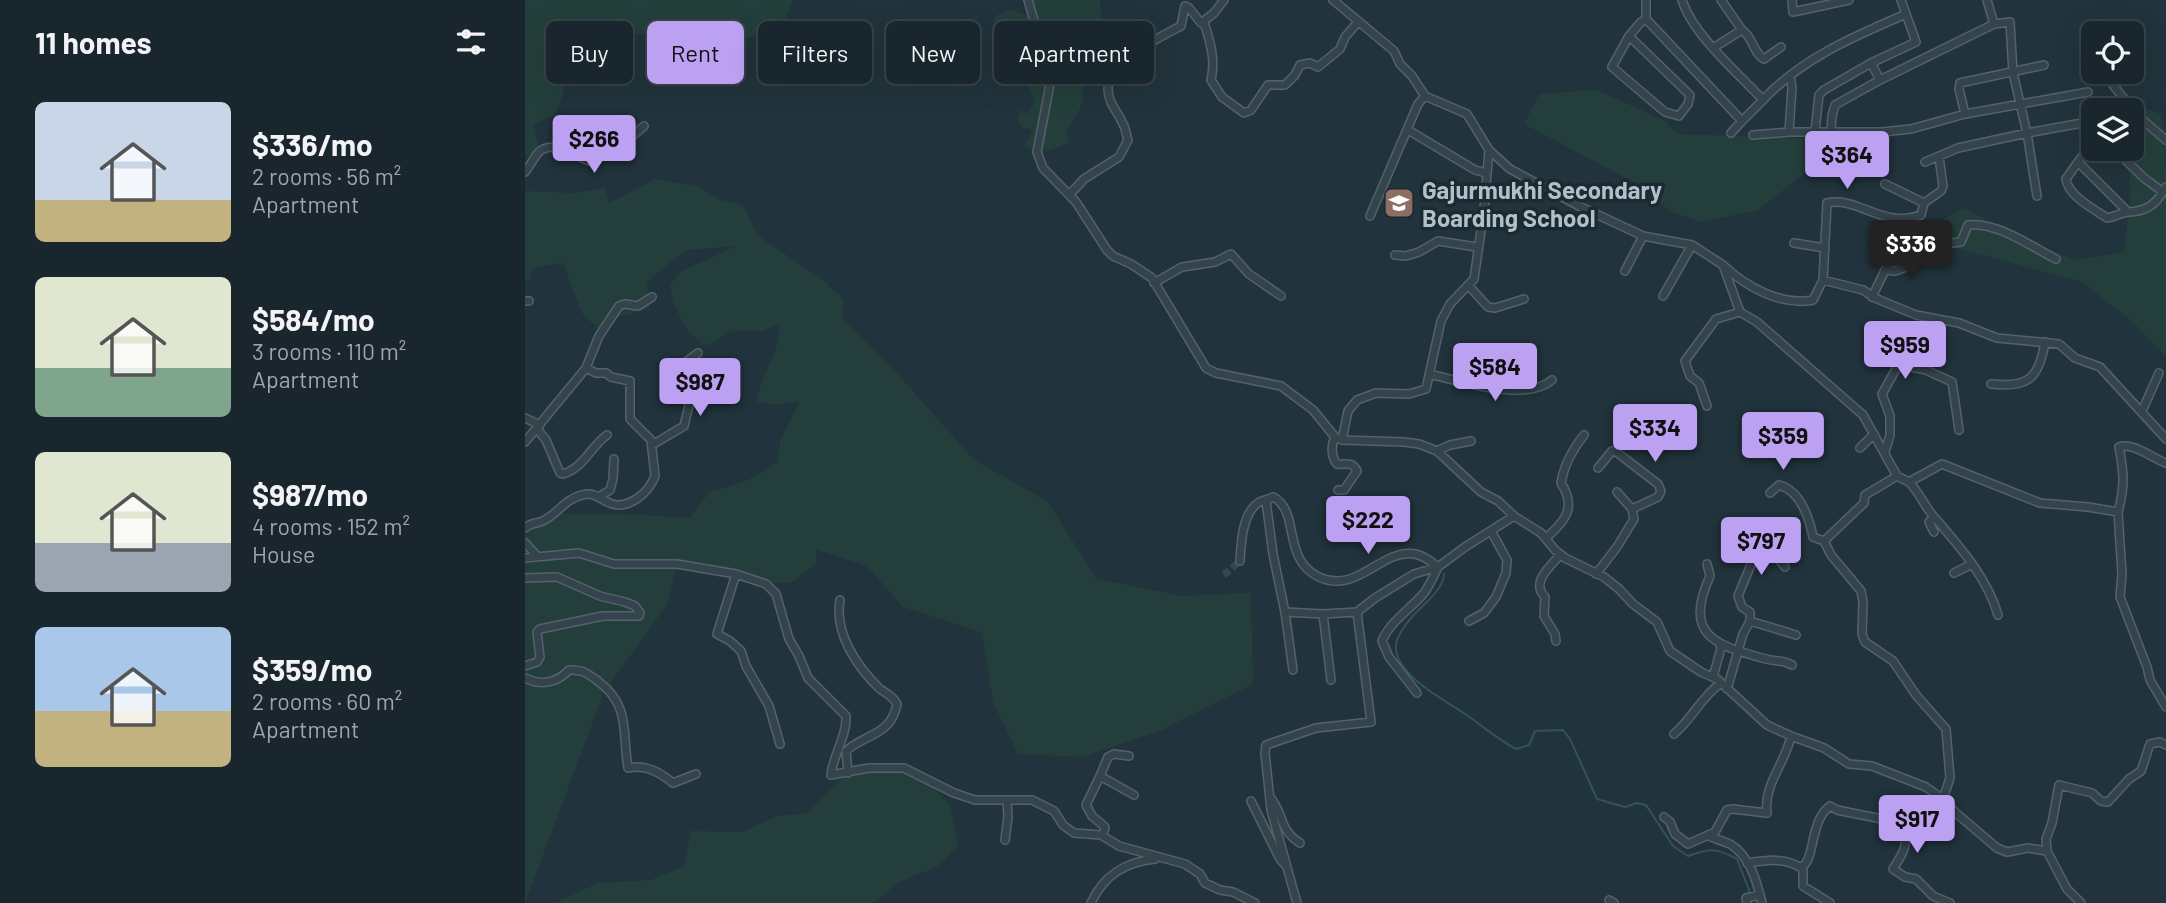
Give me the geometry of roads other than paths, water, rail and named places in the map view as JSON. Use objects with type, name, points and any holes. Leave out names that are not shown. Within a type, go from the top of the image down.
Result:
[{"type":"street","points":[[1028,0],[1052,79],[1037,152],[1043,168],[1070,194],[1099,234],[1107,250],[1152,278],[1206,368],[1216,373],[1280,386],[1313,410],[1338,438],[1404,442],[1437,451],[1481,492],[1498,501],[1514,516],[1546,538],[1560,555],[1619,589],[1633,604],[1657,622],[1670,651],[1694,668],[1713,677],[1759,719],[1791,736],[1824,748],[1849,764],[1871,766],[1915,782],[1943,799],[1997,848],[2007,852],[2028,848],[2047,851]]},
{"type":"street","points":[[1204,22],[1224,0]]},
{"type":"street","points":[[1333,0],[1394,51],[1400,64],[1425,96],[1467,114],[1489,150],[1510,169],[1530,182],[1643,236],[1692,246],[1761,292],[1803,302],[1816,298],[1823,280],[1827,204],[1832,202],[1859,208],[1898,220],[1921,215],[1924,203],[1941,191],[1943,186],[1939,157]]},
{"type":"street","points":[[1646,0],[1646,19],[1742,121]]},
{"type":"street","points":[[1682,0],[1696,26],[1713,48],[1763,100]]},
{"type":"street","points":[[1721,0],[1742,30],[1748,34],[1758,55],[1764,58],[1781,47]]},
{"type":"street","points":[[1792,0],[1793,12],[1849,0]]},
{"type":"street","points":[[1815,131],[1819,94],[1871,63],[1916,42],[1901,0]]},
{"type":"street","points":[[1987,0],[1994,24]]},
{"type":"street","points":[[1070,194],[1084,179],[1119,158],[1128,140],[1108,90],[1114,71],[1152,40],[1181,26],[1185,6],[1201,23],[1204,22]]},
{"type":"street","points":[[1731,133],[1790,76],[1818,56],[1851,37],[1906,14]]},
{"type":"street","points":[[1629,36],[1690,95],[1688,104],[1679,116],[1665,112],[1612,67],[1629,36],[1646,19]]},
{"type":"street","points":[[1204,22],[1215,66],[1211,80],[1222,97],[1244,113],[1251,110],[1268,85],[1285,85],[1300,65],[1310,63],[1318,67],[1340,49],[1345,37],[1358,22]]},
{"type":"street","points":[[1831,131],[1835,105],[1994,24],[2010,22],[2013,73],[2027,133],[2037,196]]},
{"type":"street","points":[[1713,48],[1742,30]]},
{"type":"street","points":[[1871,63],[1880,80]]},
{"type":"street","points":[[1965,114],[1960,83],[2044,65]]},
{"type":"street","points":[[1789,132],[1792,88],[1790,76]]},
{"type":"street","points":[[2113,85],[2138,116],[2166,140]]},
{"type":"street","points":[[1753,135],[1911,129],[1965,114],[2088,92]]},
{"type":"street","points":[[1370,216],[1418,104],[1425,96]]},
{"type":"street","points":[[1925,162],[1958,148],[2081,123]]},
{"type":"street","points":[[525,172],[540,151],[546,148],[565,149],[590,161],[621,146],[644,126]]},
{"type":"street","points":[[1408,130],[1444,153],[1486,173]]},
{"type":"street","points":[[1338,490],[1347,487],[1357,471],[1350,463],[1337,464],[1333,459],[1332,442],[1338,438],[1348,411],[1357,400],[1376,393],[1409,394],[1426,389],[1441,321],[1450,304],[1474,279],[1489,150]]},
{"type":"street","points":[[2081,158],[2066,178],[2067,185],[2079,198],[2107,218],[2128,212],[2138,214],[2146,210],[2165,189],[2144,178],[2126,161]]},
{"type":"street","points":[[2078,162],[2128,212]]},
{"type":"street","points":[[1885,184],[1924,203]]},
{"type":"street","points":[[1898,220],[1904,228],[1953,243],[1961,242],[1968,225],[1986,227],[2006,232],[2056,259]]},
{"type":"street","points":[[1625,271],[1643,236]]},
{"type":"street","points":[[1395,255],[1406,256],[1419,252],[1438,241],[1477,247]]},
{"type":"street","points":[[1794,243],[1825,248]]},
{"type":"street","points":[[1663,296],[1692,246]]},
{"type":"street","points":[[1886,270],[1903,268],[1906,251]]},
{"type":"street","points":[[1154,283],[1182,267],[1215,262],[1231,254],[1249,274],[1281,296]]},
{"type":"street","points":[[1872,296],[1891,258]]},
{"type":"street","points":[[1723,265],[1740,312],[1758,322],[1863,415],[1897,476],[1917,490],[1927,510],[1972,564],[1984,582],[1999,615]]},
{"type":"street","points":[[1823,280],[1863,289],[1872,296],[1916,315],[1959,323],[1997,338],[2059,344],[2075,358],[2100,367],[2166,439]]},
{"type":"street","points":[[1468,285],[1488,307],[1495,308],[1524,299]]},
{"type":"street","points":[[525,442],[586,368],[599,336],[619,306],[638,306],[652,297]]},
{"type":"street","points":[[1707,406],[1699,383],[1690,376],[1685,361],[1716,319],[1740,312]]},
{"type":"street","points":[[1991,384],[2013,387],[2029,378],[2042,361],[2045,342]]},
{"type":"street","points":[[652,444],[684,426],[690,401],[681,379],[687,361],[698,353]]},
{"type":"street","points":[[1885,452],[1890,435],[1890,416],[1882,394],[1896,369],[1902,365],[1926,370],[1952,382],[1959,430]]},
{"type":"street","points":[[525,527],[543,521],[573,498],[592,494],[619,505],[635,500],[655,476],[652,444],[630,419],[630,381],[586,368]]},
{"type":"street","points":[[2142,411],[2159,373]]},
{"type":"street","points":[[1429,374],[1495,389],[1524,391],[1552,380]]},
{"type":"street","points":[[525,418],[538,427],[560,473],[563,474],[584,463],[596,444],[607,435]]},
{"type":"street","points":[[1860,448],[1874,434]]},
{"type":"street","points":[[1546,538],[1568,512],[1569,496],[1561,483],[1563,473],[1574,448],[1584,435]]},
{"type":"street","points":[[1437,451],[1471,440]]},
{"type":"street","points":[[2166,463],[2133,447],[2119,447],[2125,474],[2118,512],[2122,574],[2120,597],[2150,680],[2166,707]]},
{"type":"street","points":[[1598,468],[1612,451],[1615,451],[1658,484],[1661,491],[1658,497],[1632,509]]},
{"type":"street","points":[[600,496],[610,490],[614,459]]},
{"type":"street","points":[[1909,482],[1943,464],[2040,503],[2118,512]]},
{"type":"street","points":[[1823,541],[1864,503],[1865,495],[1897,476]]},
{"type":"street","points":[[1770,493],[1779,485],[1788,489],[1807,513],[1813,537],[1823,541],[1831,555],[1861,591],[1862,634],[1867,646],[1893,661],[1916,695],[1946,729],[1949,778],[1943,799]]},
{"type":"street","points":[[1596,574],[1634,519],[1632,509],[1617,492]]},
{"type":"street","points":[[1240,561],[1243,533],[1250,512],[1261,501],[1273,497],[1281,501],[1289,519],[1291,535],[1301,562],[1306,569],[1322,578],[1341,581],[1355,578],[1400,555],[1412,553],[1424,556],[1438,567]]},
{"type":"street","points":[[1266,501],[1293,670]]},
{"type":"street","points":[[1285,612],[1322,614],[1357,611],[1413,574],[1438,567],[1514,516]]},
{"type":"street","points":[[1934,517],[1929,522],[1934,532]]},
{"type":"street","points":[[1469,621],[1484,613],[1496,597],[1506,573],[1507,561],[1491,531]]},
{"type":"street","points":[[1674,734],[1700,703],[1724,686],[1740,652],[1743,634],[1750,621],[1750,612],[1742,607],[1738,596],[1760,543],[1764,542],[1785,567]]},
{"type":"street","points":[[525,543],[537,556]]},
{"type":"street","points":[[525,558],[579,552],[614,564],[677,564],[736,574],[772,588],[780,604],[789,639],[808,678],[846,716],[846,724],[832,760],[831,775],[869,768],[904,768],[954,793],[975,800],[1040,802],[1054,811],[1063,825],[1075,832],[1101,835],[1119,846],[1185,864],[1200,874],[1205,883],[1255,903]]},
{"type":"street","points":[[1556,641],[1555,634],[1544,616],[1545,597],[1540,593],[1539,586],[1560,555]]},
{"type":"street","points":[[1707,564],[1710,576],[1700,609],[1705,633],[1719,643],[1740,652],[1771,661],[1783,660],[1792,665]]},
{"type":"street","points":[[1954,573],[1972,564]]},
{"type":"street","points":[[1417,693],[1389,657],[1382,641],[1403,612],[1424,593],[1438,567]]},
{"type":"street","points":[[736,574],[717,634],[730,641],[741,652],[745,666],[769,706],[780,744]]},
{"type":"street","points":[[525,578],[557,577],[600,596],[625,601],[635,606],[640,613],[639,616],[591,618],[540,629],[537,632],[540,657],[537,662],[525,666]]},
{"type":"street","points":[[840,600],[838,619],[852,653],[861,668],[879,688],[895,699],[897,704],[894,715],[883,730],[846,751],[848,773]]},
{"type":"street","points":[[1297,903],[1271,810],[1266,745],[1316,728],[1370,722],[1357,611]]},
{"type":"street","points":[[1322,614],[1331,680]]},
{"type":"street","points":[[1750,621],[1796,635]]},
{"type":"street","points":[[1713,677],[1721,648],[1719,643]]},
{"type":"street","points":[[525,678],[542,683],[563,677],[569,670],[581,670],[589,674],[611,691],[618,706],[626,727],[628,768],[635,766],[651,769],[673,783],[696,774]]},
{"type":"street","points":[[1664,817],[1675,834],[1688,844],[1715,832],[1727,810],[1733,808],[1767,813],[1769,790],[1791,736]]},
{"type":"street","points":[[2081,903],[2067,889],[2047,851],[2046,839],[2059,785],[2092,793],[2101,802],[2108,802],[2129,779],[2141,771],[2150,744],[2160,742],[2166,745]]},
{"type":"street","points":[[1104,831],[1105,827],[1092,816],[1086,805],[1108,757],[1114,754],[1129,756]]},
{"type":"street","points":[[1100,776],[1134,795]]},
{"type":"street","points":[[1270,797],[1278,807],[1289,836],[1300,843]]},
{"type":"street","points":[[1005,839],[1007,800]]},
{"type":"street","points":[[1251,801],[1280,859],[1289,869]]},
{"type":"street","points":[[1801,868],[1809,860],[1819,819],[1830,806],[1882,820],[1904,831],[1904,851],[1893,869],[1905,877],[1916,879],[1933,896],[1950,903]]},
{"type":"street","points":[[1709,836],[1731,845],[1747,863],[1761,899],[1747,900]]},
{"type":"street","points":[[1091,903],[1097,890],[1118,868],[1140,860],[1166,858]]},
{"type":"street","points":[[1747,863],[1783,861],[1801,868],[1803,886],[1830,903]]},
{"type":"waterway","points":[[1444,574],[1436,592],[1409,620],[1398,637],[1396,650],[1406,671],[1427,689],[1516,749],[1529,745],[1535,731],[1563,730],[1570,739],[1597,799],[1625,807],[1637,803],[1646,805],[1673,846],[1688,856],[1713,850],[1737,859],[1751,895]]},
{"type":"tunnel","points":[[1224,575],[1240,561]]},
{"type":"place","name":"Gajurmukhi Secondary Boarding School","points":[[1399,203]]}]
